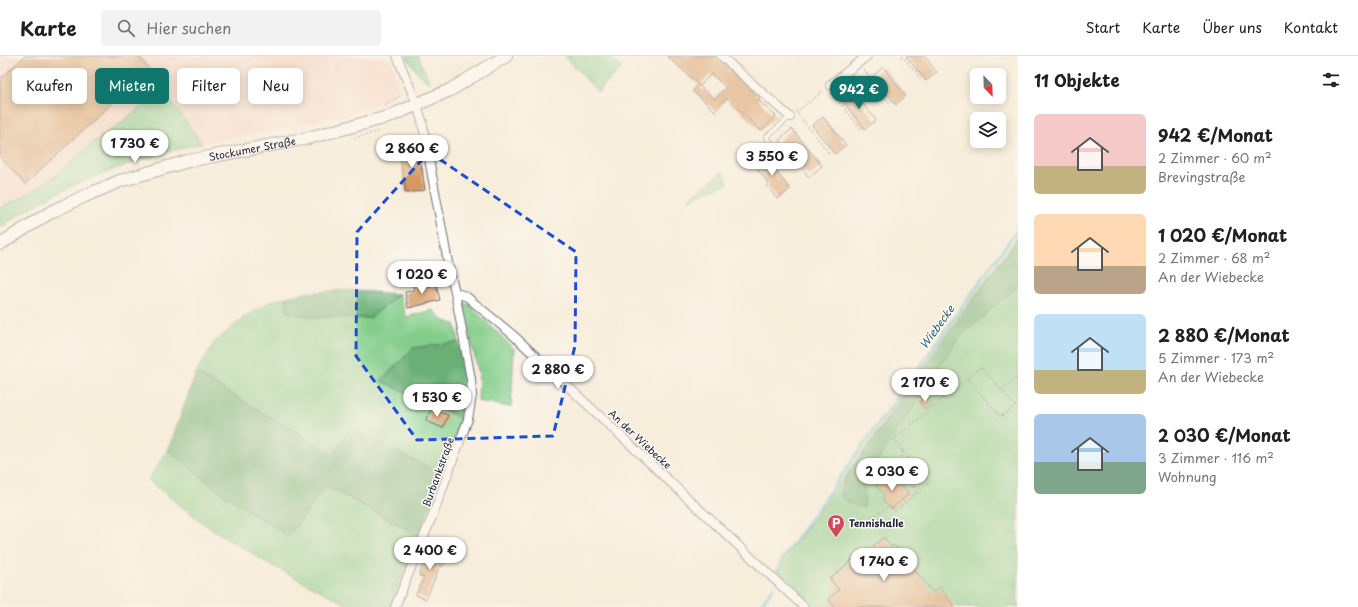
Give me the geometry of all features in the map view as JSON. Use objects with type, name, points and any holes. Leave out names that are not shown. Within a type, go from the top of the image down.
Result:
[{"type":"main road","name":"Stockumer Straße","points":[[0,244],[51,212],[120,181],[188,161],[308,138],[388,117],[450,90],[506,56]]},
{"type":"street","points":[[397,56],[418,105],[425,131],[449,268],[455,292]]},
{"type":"street","points":[[722,56],[793,114]]},
{"type":"street","points":[[828,86],[867,56]]},
{"type":"street","name":"Burbankstraße","points":[[395,607],[434,512],[471,407],[471,379],[455,292]]},
{"type":"street","name":"An der Wiebecke","points":[[455,292],[467,297],[513,335],[804,607]]},
{"type":"lane","points":[[790,165],[766,137],[793,114]]},
{"type":"path","points":[[902,56],[921,79]]},
{"type":"path","points":[[858,63],[890,103]]},
{"type":"path","points":[[830,154],[793,114],[828,86],[860,128]]},
{"type":"path","points":[[353,139],[383,130]]},
{"type":"path","points":[[872,516],[891,506],[895,511],[930,482],[894,440],[982,367],[1015,406],[1002,417],[968,379]]},
{"type":"path","points":[[1002,390],[1018,376]]},
{"type":"path","points":[[903,451],[899,470],[918,492]]},
{"type":"highlighted area","points":[[429,152],[576,252],[575,346],[553,436],[417,440],[356,356],[357,232]]},
{"type":"shaded area","points":[[0,56],[390,56],[399,88],[388,99],[358,111],[282,129],[202,143],[169,100],[169,68],[95,68],[95,104],[145,104],[90,145],[60,172],[26,195],[0,208]]},
{"type":"green space","points":[[406,56],[418,56],[430,83],[421,77]]},
{"type":"green space","points":[[565,56],[608,56],[622,68],[598,92]]},
{"type":"green space","points":[[169,99],[202,143],[149,157],[97,176],[46,199],[0,228],[0,208],[26,195],[60,172],[90,145],[144,104],[169,104]]},
{"type":"green space","points":[[723,172],[728,183],[688,199]]},
{"type":"green space","points":[[1018,236],[1018,286],[958,339],[864,481],[865,507],[858,507],[848,502],[839,495],[846,477],[919,372]]},
{"type":"green space","points":[[1018,242],[1018,607],[814,607],[776,570]]},
{"type":"green space","points":[[343,290],[399,294],[370,318],[311,317],[288,312],[286,297],[306,293]]},
{"type":"green space","points":[[399,294],[406,317],[433,310],[444,321],[455,324],[459,342],[413,348],[382,381],[463,419],[442,474],[349,429],[334,455],[196,373],[214,343],[243,318],[270,302],[286,297],[288,312],[311,317],[370,318]]},
{"type":"green space","points":[[469,304],[514,349],[511,407],[478,401],[479,374],[463,308],[465,305]]},
{"type":"green space","points":[[459,342],[466,390],[463,419],[381,381],[413,348]]},
{"type":"green space","points":[[196,373],[334,455],[349,429],[442,474],[419,536],[327,486],[288,536],[224,495],[168,450]]},
{"type":"green space","points":[[168,450],[224,495],[326,486],[419,536],[389,607],[352,607],[271,565],[207,526],[148,480]]},
{"type":"building","points":[[25,56],[138,56],[149,68],[95,68],[95,104],[111,104],[25,184],[0,157],[0,79]]},
{"type":"building","points":[[667,56],[714,56],[760,98],[758,100],[776,116],[761,131],[727,98],[715,111],[693,91],[698,85],[715,99],[726,87],[711,74],[700,86]]},
{"type":"building","points":[[906,56],[924,56],[937,72],[926,81]]},
{"type":"building","points":[[883,67],[906,96],[896,105],[873,76]]},
{"type":"building","points":[[853,92],[876,120],[865,129],[842,100]]},
{"type":"building","points":[[823,117],[846,145],[835,154],[812,125]]},
{"type":"building","points":[[792,129],[822,166],[809,177],[779,140]]},
{"type":"building","points":[[418,142],[425,190],[406,193],[400,157],[405,156],[403,145]]},
{"type":"building","points":[[763,155],[790,189],[777,199],[767,186],[769,184],[753,163]]},
{"type":"building","points":[[425,282],[427,287],[436,284],[440,300],[408,308],[405,292],[414,290],[413,285]]},
{"type":"building","points":[[925,397],[932,404],[925,409],[919,402]]},
{"type":"building","points":[[431,409],[448,415],[443,428],[426,421]]},
{"type":"building","points":[[890,474],[909,494],[891,509],[883,501],[884,494],[876,486]]},
{"type":"building","points":[[884,537],[891,547],[894,545],[933,592],[939,587],[955,607],[835,607],[828,599],[839,590],[830,579],[865,549],[867,551]]},
{"type":"building","points":[[427,548],[447,556],[442,567],[440,566],[426,599],[416,595],[424,577],[419,576],[425,560],[422,559]]},
{"type":"waterway","name":"Wiebecke","points":[[777,574],[782,559],[1018,229]]},
{"type":"waterway","name":"Wiebecke","points":[[759,607],[774,587]]},
{"type":"place","name":"Tennishalle","points":[[836,538]]}]
